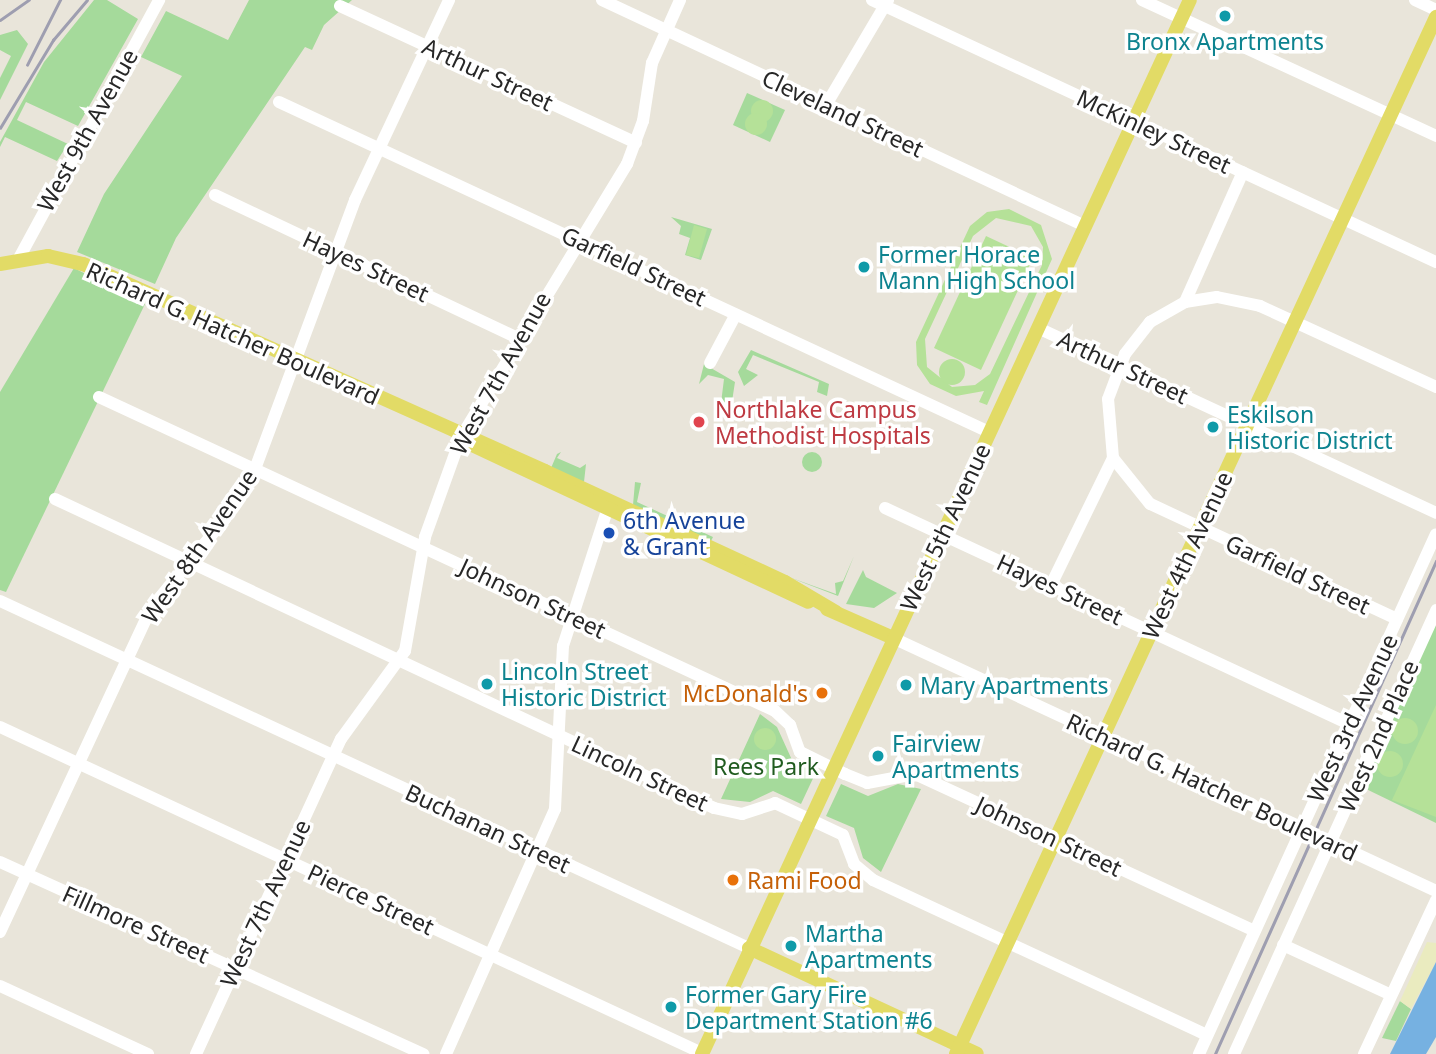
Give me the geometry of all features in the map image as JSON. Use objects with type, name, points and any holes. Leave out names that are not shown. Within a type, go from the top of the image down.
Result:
[{"type":"main road","name":"West 5th Avenue","points":[[703,1054],[749,948],[1190,0]]},
{"type":"main road","name":"West 4th Avenue","points":[[957,1050],[1436,17]]},
{"type":"main road","name":"Richard G. Hatcher Boulevard","points":[[0,264],[18,260],[76,261],[461,437],[492,459],[608,506],[893,638]]},
{"type":"main road","name":"Buchanan Street","points":[[749,948],[957,1050],[977,1054]]},
{"type":"street","name":"West 9th Avenue","points":[[18,260],[159,0]]},
{"type":"street","name":"West 8th Avenue","points":[[0,932],[152,608],[189,562],[255,470],[298,361],[334,251],[424,44],[449,0]]},
{"type":"street","name":"Cleveland Street","points":[[602,0],[1085,226]]},
{"type":"street","name":"West 7th Avenue","points":[[196,1054],[333,756],[400,661],[422,547],[461,437],[517,338],[636,143],[664,29],[680,0]]},
{"type":"street","name":"McKinley Street","points":[[872,0],[887,4],[1436,262]]},
{"type":"street","points":[[1142,0],[1436,136]]},
{"type":"street","points":[[1415,0],[1436,10]]},
{"type":"street","points":[[826,105],[887,4]]},
{"type":"street","name":"Arthur Street","points":[[340,6],[636,143]]},
{"type":"street","name":"Garfield Street","points":[[279,102],[989,432]]},
{"type":"street","points":[[1185,302],[1243,172]]},
{"type":"street","name":"Hayes Street","points":[[215,195],[517,338]]},
{"type":"street","points":[[1119,366],[1150,322],[1185,302],[1237,299],[1295,321],[1436,387]]},
{"type":"street","points":[[710,363],[736,314]]},
{"type":"street","name":"Arthur Street","points":[[1038,328],[1436,513]]},
{"type":"street","name":"Garfield Street","points":[[1119,366],[1106,411],[1113,458],[1140,496],[1199,528],[1397,619]]},
{"type":"street","name":"Johnson Street","points":[[99,397],[775,711],[793,731],[800,752],[865,783],[915,774],[1255,932]]},
{"type":"street","points":[[1051,585],[1113,458]]},
{"type":"street","name":"Lincoln Street","points":[[55,499],[713,808],[742,814],[775,803],[843,835],[854,864],[873,880],[1207,1035]]},
{"type":"street","points":[[446,1054],[539,851],[558,797],[559,672],[571,616],[608,506]]},
{"type":"street","name":"Hayes Street","points":[[885,508],[1349,724]]},
{"type":"street","name":"West 3rd Avenue","points":[[1199,1054],[1436,534]]},
{"type":"street","name":"Buchanan Street","points":[[0,601],[749,948]]},
{"type":"street","name":"West 2nd Place","points":[[1239,1052],[1283,945],[1436,610]]},
{"type":"street","name":"Richard G. Hatcher Boulevard","points":[[893,638],[1436,891]]},
{"type":"street","name":"Pierce Street","points":[[0,727],[703,1054]]},
{"type":"street","name":"Fillmore Street","points":[[0,862],[425,1054]]},
{"type":"street","points":[[1364,1054],[1436,900]]},
{"type":"street","points":[[1283,945],[1391,995]]},
{"type":"street","points":[[0,986],[148,1054]]},
{"type":"green space","points":[[94,0],[107,0],[138,19],[78,126],[26,102],[17,120],[68,144],[57,161],[5,137],[0,147],[0,142],[44,62]]},
{"type":"green space","points":[[249,0],[352,0],[324,25],[312,50],[305,47],[176,238],[155,284],[77,252],[104,194],[182,76],[141,57],[166,11],[228,40]]},
{"type":"green space","points":[[17,30],[28,44],[0,100],[0,78],[11,56],[0,50],[0,35]]},
{"type":"green space","points":[[747,93],[785,110],[770,142],[733,125]]},
{"type":"green space","points":[[762,100],[772,107],[773,111],[766,121],[762,122],[752,115],[751,111],[758,101]]},
{"type":"green space","points":[[756,113],[766,120],[767,124],[760,134],[756,135],[746,128],[745,124],[752,114]]},
{"type":"green space","points":[[1009,209],[1041,225],[1052,259],[987,405],[979,402],[984,391],[956,396],[930,384],[917,365],[916,342],[970,226],[987,212]],"holes":[[[996,218],[1031,226],[1043,247],[1042,265],[990,374],[975,385],[952,387],[927,367],[925,339],[973,236]]]},
{"type":"green space","points":[[671,217],[712,229],[701,260],[685,255],[690,238],[679,234],[681,226]]},
{"type":"green space","points":[[694,225],[707,229],[699,258],[686,255]]},
{"type":"green space","points":[[986,236],[1033,258],[981,370],[934,348]]},
{"type":"green space","points":[[74,268],[145,304],[6,592],[0,590],[0,392]]},
{"type":"green space","points":[[751,350],[829,384],[827,396],[817,392],[819,382],[753,355],[746,369],[758,375],[744,386],[738,372]]},
{"type":"green space","points":[[952,359],[961,363],[965,372],[961,381],[952,385],[943,381],[939,372],[943,363]]},
{"type":"green space","points":[[704,364],[735,382],[731,408],[721,403],[724,379],[708,375],[699,384]]},
{"type":"green space","points":[[561,452],[557,458],[580,468],[586,464],[584,482],[551,468],[557,454]]},
{"type":"green space","points":[[812,452],[819,455],[822,462],[819,469],[812,472],[805,469],[802,462],[805,455]]},
{"type":"green space","points":[[635,482],[641,483],[637,502],[713,537],[711,541],[633,505]]},
{"type":"green space","points":[[854,556],[838,596],[786,576],[836,594],[835,583],[843,581]]},
{"type":"green space","points":[[863,570],[866,577],[897,593],[874,608],[846,604]]},
{"type":"green space","points":[[1436,623],[1436,823],[1362,787]]},
{"type":"green space","points":[[1436,705],[1436,817],[1392,800]]},
{"type":"green space","name":"Rees Park","points":[[760,714],[777,727],[792,760],[816,772],[801,804],[773,791],[750,802],[721,799]]},
{"type":"green space","points":[[1405,718],[1414,722],[1418,731],[1414,740],[1405,744],[1396,740],[1392,731],[1396,722]]},
{"type":"green space","points":[[765,728],[773,731],[776,739],[773,747],[765,750],[757,747],[754,739],[757,731]]},
{"type":"green space","points":[[1390,751],[1399,755],[1403,764],[1399,773],[1390,777],[1381,773],[1377,764],[1381,755]]},
{"type":"green space","points":[[841,784],[868,796],[898,784],[921,789],[881,872],[863,858],[854,828],[826,816]]},
{"type":"green space","points":[[1400,1001],[1411,1009],[1396,1041],[1382,1038]]},
{"type":"sand","points":[[1427,942],[1436,943],[1436,962],[1411,1009],[1400,1001]]},
{"type":"water","points":[[1436,962],[1436,1037],[1426,1054],[1390,1054]]},
{"type":"railway","points":[[0,20],[29,0]]},
{"type":"railway","points":[[27,65],[60,0]]},
{"type":"railway","points":[[0,128],[53,40],[87,0]]},
{"type":"railway","points":[[1215,1054],[1436,561]]},
{"type":"place","name":"Bronx Apartments","points":[[1225,16]]},
{"type":"place","name":"Former Horace Mann High School","points":[[864,267]]},
{"type":"place","name":"Northlake Campus Methodist Hospitals","points":[[699,422]]},
{"type":"place","name":"Eskilson Historic District","points":[[1213,427]]},
{"type":"place","name":"6th Avenue & Grant","points":[[609,533]]},
{"type":"place","name":"Lincoln Street Historic District","points":[[487,684]]},
{"type":"place","name":"Mary Apartments","points":[[906,685]]},
{"type":"place","name":"McDonald's","points":[[822,693]]},
{"type":"place","name":"Fairview Apartments","points":[[878,756]]},
{"type":"place","name":"Rami Food","points":[[733,880]]},
{"type":"place","name":"Martha Apartments","points":[[791,946]]},
{"type":"place","name":"Former Gary Fire Department Station #6","points":[[671,1007]]}]
